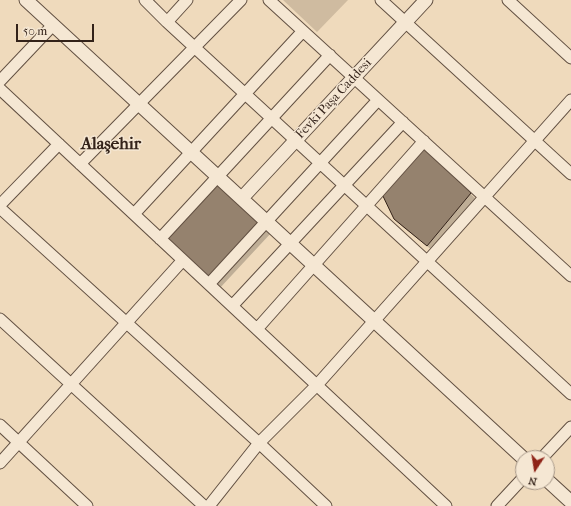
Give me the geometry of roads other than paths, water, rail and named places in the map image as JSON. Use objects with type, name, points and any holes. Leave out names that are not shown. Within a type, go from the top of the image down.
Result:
[{"type":"street","points":[[26,0],[515,451]]},
{"type":"street","points":[[144,0],[194,48],[571,394]]},
{"type":"street","points":[[166,22],[187,0]]},
{"type":"street","points":[[80,164],[241,0]]},
{"type":"street","points":[[270,0],[571,276]]},
{"type":"street","points":[[381,0],[571,174]]},
{"type":"street","name":"Fevki Paşa Caddesi","points":[[242,198],[426,0]]},
{"type":"street","points":[[508,0],[571,58]]},
{"type":"street","points":[[0,81],[53,25]]},
{"type":"street","points":[[134,214],[303,31]]},
{"type":"street","points":[[160,239],[330,55]]},
{"type":"street","points":[[0,89],[446,506]]},
{"type":"street","points":[[209,284],[378,100]]},
{"type":"street","points":[[209,506],[258,443],[317,385],[571,100]]},
{"type":"street","points":[[232,306],[403,122]]},
{"type":"street","points":[[257,329],[424,141]]},
{"type":"street","points":[[59,144],[0,206],[326,506]]},
{"type":"street","points":[[0,463],[183,260]]},
{"type":"street","points":[[0,319],[204,506]]},
{"type":"street","points":[[0,425],[87,506]]},
{"type":"street","points":[[549,450],[571,427]]},
{"type":"street","points":[[497,506],[515,487]]},
{"type":"street","points":[[555,487],[571,502]]},
{"type":"district","name":"Alaşehir","points":[[111,145]]}]
